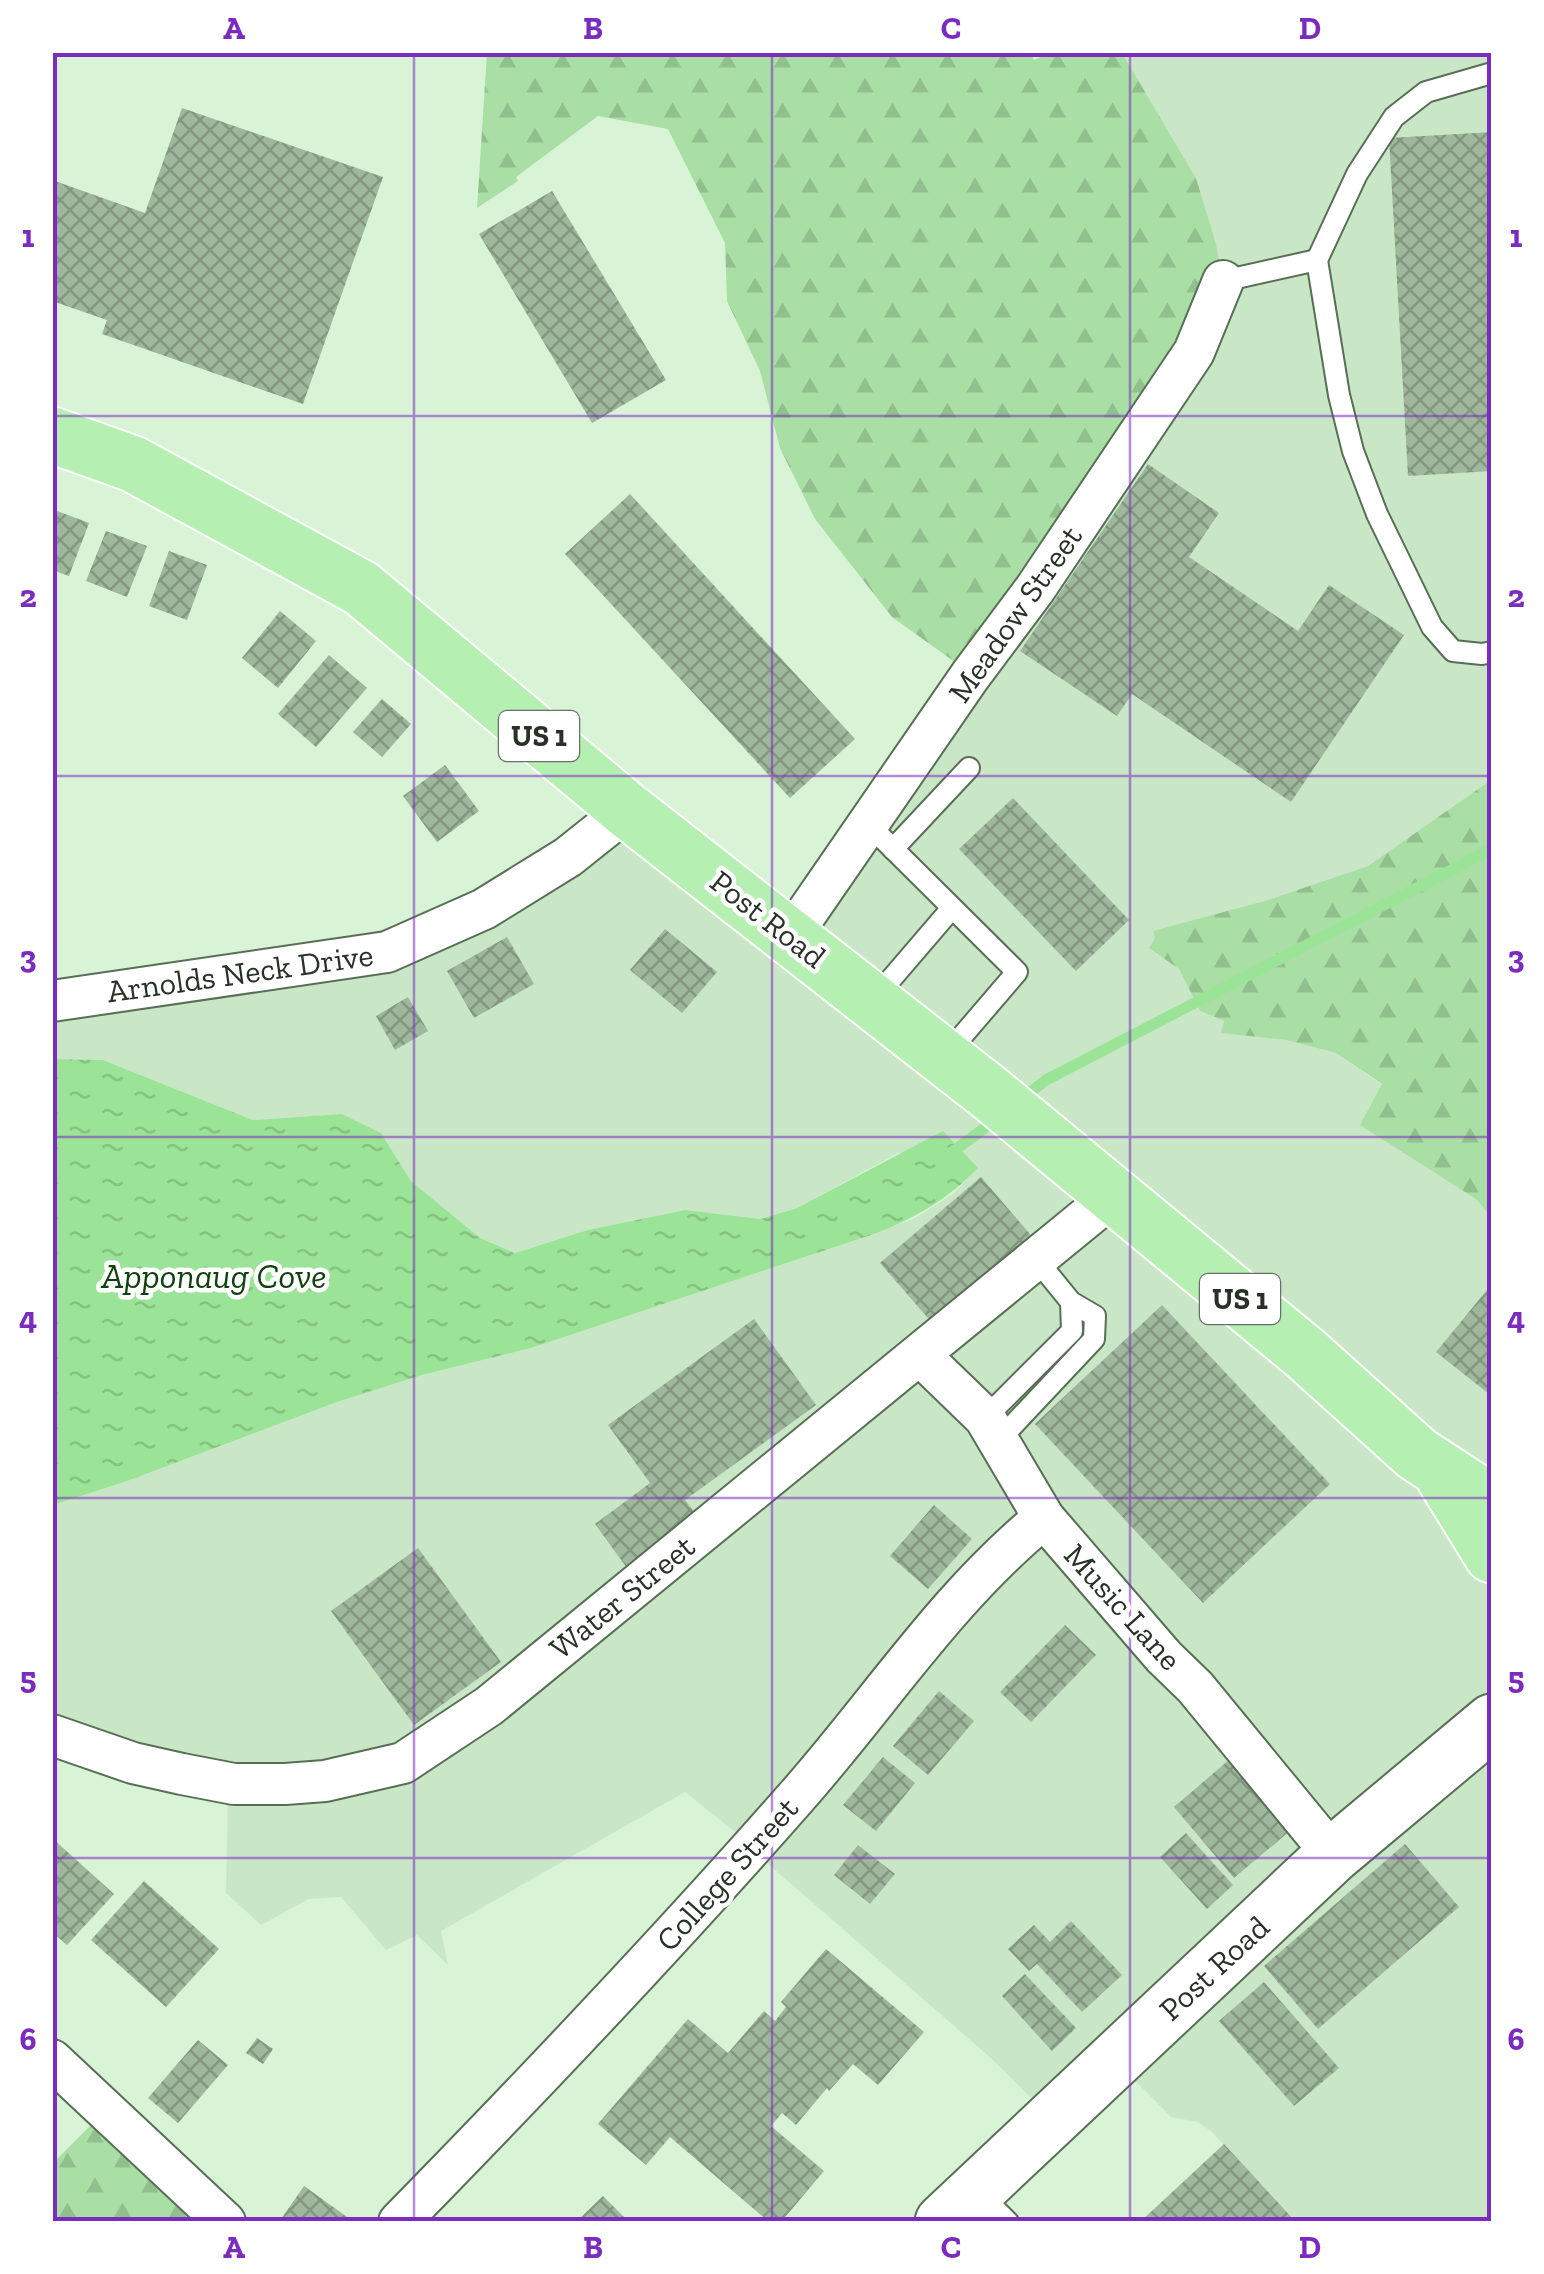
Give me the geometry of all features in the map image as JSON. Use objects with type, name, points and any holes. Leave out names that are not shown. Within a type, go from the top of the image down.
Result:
[{"type":"main road","name":"Post Road","points":[[52,435],[133,464],[361,588],[627,810],[991,1094],[1440,1470],[1492,1503]]},
{"type":"main road","name":"Post Road","points":[[1440,1470],[1492,1555]]},
{"type":"main road","name":"Post Road","points":[[975,2211],[1047,2126],[1333,1856],[1492,1722]]},
{"type":"street","name":"Meadow Street","points":[[790,937],[881,837],[970,676],[1035,589],[1194,352],[1223,281]]},
{"type":"street","name":"Arnolds Neck Drive","points":[[52,1000],[387,952],[484,909],[568,857],[627,810]]},
{"type":"street","name":"Water Street","points":[[52,1735],[134,1763],[234,1784],[325,1781],[403,1763],[488,1706],[1114,1195]]},
{"type":"street","name":"Music Lane","points":[[920,1354],[993,1429],[1044,1518],[1164,1657],[1196,1687],[1333,1856]]},
{"type":"street","name":"College Street","points":[[398,2222],[585,2029],[730,1871],[802,1790],[956,1600],[1044,1518]]},
{"type":"street","points":[[52,2060],[225,2222]]},
{"type":"lane","points":[[1492,74],[1426,92],[1394,116],[1357,174],[1316,260],[1339,395],[1353,451],[1377,514],[1432,628],[1452,651],[1492,652]]},
{"type":"lane","points":[[1223,281],[1316,260]]},
{"type":"lane","points":[[944,1057],[1017,972],[881,837],[969,768]]},
{"type":"lane","points":[[872,1001],[952,908]]},
{"type":"lane","points":[[993,1429],[1094,1338],[1095,1316],[1071,1302],[1036,1259]]},
{"type":"shaded area","points":[[1122,53],[1491,53],[1491,780],[1368,866],[1268,900],[1154,932],[1200,1011],[1224,1021],[1222,1032],[1286,1040],[1336,1053],[1382,1085],[1490,1216],[1491,2221],[1296,2221],[1212,2132],[1198,2122],[1171,2117],[1106,2051],[1037,2104],[993,2060],[759,1856],[754,1847],[685,1792],[441,1931],[448,1965],[417,1935],[386,1950],[341,1897],[309,1899],[261,1925],[226,1893],[228,1786],[53,1735],[53,1505],[337,1402],[422,1375],[531,1348],[877,1233],[917,1217],[954,1193],[978,1168],[898,1153],[797,1208],[760,1219],[685,1210],[588,1230],[515,1253],[480,1238],[411,1181],[381,1133],[342,1114],[253,1120],[103,1060],[53,1059],[53,1005],[312,950],[432,914],[627,810],[780,924],[945,694],[1196,178]]},
{"type":"green space","points":[[1030,52],[1034,60],[1049,53],[1122,53],[1196,178],[1216,244],[1223,284],[959,665],[892,617],[815,519],[780,448],[760,371],[727,301],[725,243],[668,129],[598,116],[516,177],[518,181],[477,208],[487,53]]},
{"type":"green space","points":[[1491,780],[1491,1252],[1490,1216],[1476,1199],[1360,1125],[1382,1084],[1336,1053],[1286,1040],[1221,1033],[1224,1021],[1200,1011],[1179,969],[1149,948],[1155,938],[1153,931],[1268,900],[1368,866]]},
{"type":"green space","points":[[100,2116],[219,2222],[53,2222],[53,2163]]},
{"type":"water","name":"Apponaug Cove","points":[[53,1059],[103,1060],[253,1120],[342,1114],[381,1133],[411,1181],[480,1238],[515,1253],[588,1230],[685,1210],[760,1219],[797,1208],[943,1131],[978,1168],[931,1206],[877,1233],[531,1348],[422,1375],[337,1402],[53,1505]]},
{"type":"building","points":[[182,108],[383,177],[303,404],[102,334],[107,320],[52,301],[52,180],[145,213]]},
{"type":"building","points":[[1492,132],[1492,471],[1408,476],[1389,138]]},
{"type":"building","points":[[552,191],[666,380],[592,423],[479,234]]},
{"type":"building","points":[[1148,464],[1219,513],[1189,557],[1298,631],[1329,585],[1404,635],[1291,802],[1132,694],[1117,716],[1020,651]]},
{"type":"building","points":[[630,494],[855,739],[790,798],[565,554]]},
{"type":"building","points":[[52,509],[89,523],[69,576],[52,570]]},
{"type":"building","points":[[106,531],[147,546],[127,597],[86,581]]},
{"type":"building","points":[[169,551],[207,565],[187,620],[149,606]]},
{"type":"building","points":[[280,611],[316,641],[278,688],[242,658]]},
{"type":"building","points":[[329,655],[367,688],[316,747],[278,714]]},
{"type":"building","points":[[382,699],[411,724],[382,757],[353,732]]},
{"type":"building","points":[[445,765],[479,811],[437,842],[403,796]]},
{"type":"building","points":[[1013,798],[1129,920],[1076,971],[959,849]]},
{"type":"building","points":[[665,929],[717,972],[682,1013],[630,970]]},
{"type":"building","points":[[507,937],[534,984],[474,1018],[447,971]]},
{"type":"building","points":[[408,997],[428,1031],[395,1050],[376,1016]]},
{"type":"building","points":[[981,1177],[1035,1240],[934,1325],[880,1263]]},
{"type":"building","points":[[1492,1284],[1492,1391],[1489,1394],[1436,1352]]},
{"type":"building","points":[[1162,1305],[1330,1484],[1203,1603],[1035,1424]]},
{"type":"building","points":[[754,1319],[816,1405],[685,1500],[698,1517],[627,1568],[595,1524],[650,1483],[608,1425]]},
{"type":"building","points":[[934,1505],[972,1539],[928,1589],[890,1556]]},
{"type":"building","points":[[418,1548],[501,1662],[414,1725],[331,1611]]},
{"type":"building","points":[[1065,1625],[1096,1655],[1031,1722],[1000,1692]]},
{"type":"building","points":[[939,1691],[974,1721],[928,1775],[893,1746]]},
{"type":"building","points":[[883,1757],[915,1783],[876,1831],[843,1805]]},
{"type":"building","points":[[1230,1759],[1291,1830],[1234,1878],[1174,1807]]},
{"type":"building","points":[[1186,1833],[1233,1885],[1207,1909],[1160,1857]]},
{"type":"building","points":[[52,1838],[114,1894],[67,1945],[52,1932]]},
{"type":"building","points":[[1405,1844],[1459,1907],[1318,2029],[1264,1966]]},
{"type":"building","points":[[858,1845],[895,1874],[870,1904],[834,1875]]},
{"type":"building","points":[[144,1881],[219,1949],[166,2007],[91,1940]]},
{"type":"building","points":[[1071,1921],[1122,1975],[1082,2012],[1037,1964],[1029,1971],[1008,1949],[1034,1925],[1050,1942]]},
{"type":"building","points":[[826,1949],[924,2032],[878,2085],[853,2064],[796,2125],[782,2113],[771,2126],[824,2171],[781,2222],[769,2222],[670,2137],[646,2165],[598,2124],[688,2019],[728,2053],[764,2011],[775,2021],[786,2007],[781,2002]]},
{"type":"building","points":[[1025,1974],[1076,2028],[1052,2051],[1002,1996]]},
{"type":"building","points":[[1264,1982],[1339,2068],[1294,2106],[1219,2021]]},
{"type":"building","points":[[257,2038],[273,2049],[263,2064],[246,2053]]},
{"type":"building","points":[[198,2040],[228,2065],[178,2123],[148,2098]]},
{"type":"building","points":[[1224,2144],[1296,2222],[1140,2222]]},
{"type":"building","points":[[304,2186],[354,2222],[279,2222]]},
{"type":"building","points":[[603,2196],[629,2222],[576,2222]]},
{"type":"waterway","points":[[1019,1101],[1046,1080],[1492,849]]},
{"type":"waterway","points":[[948,1155],[997,1119]]}]
